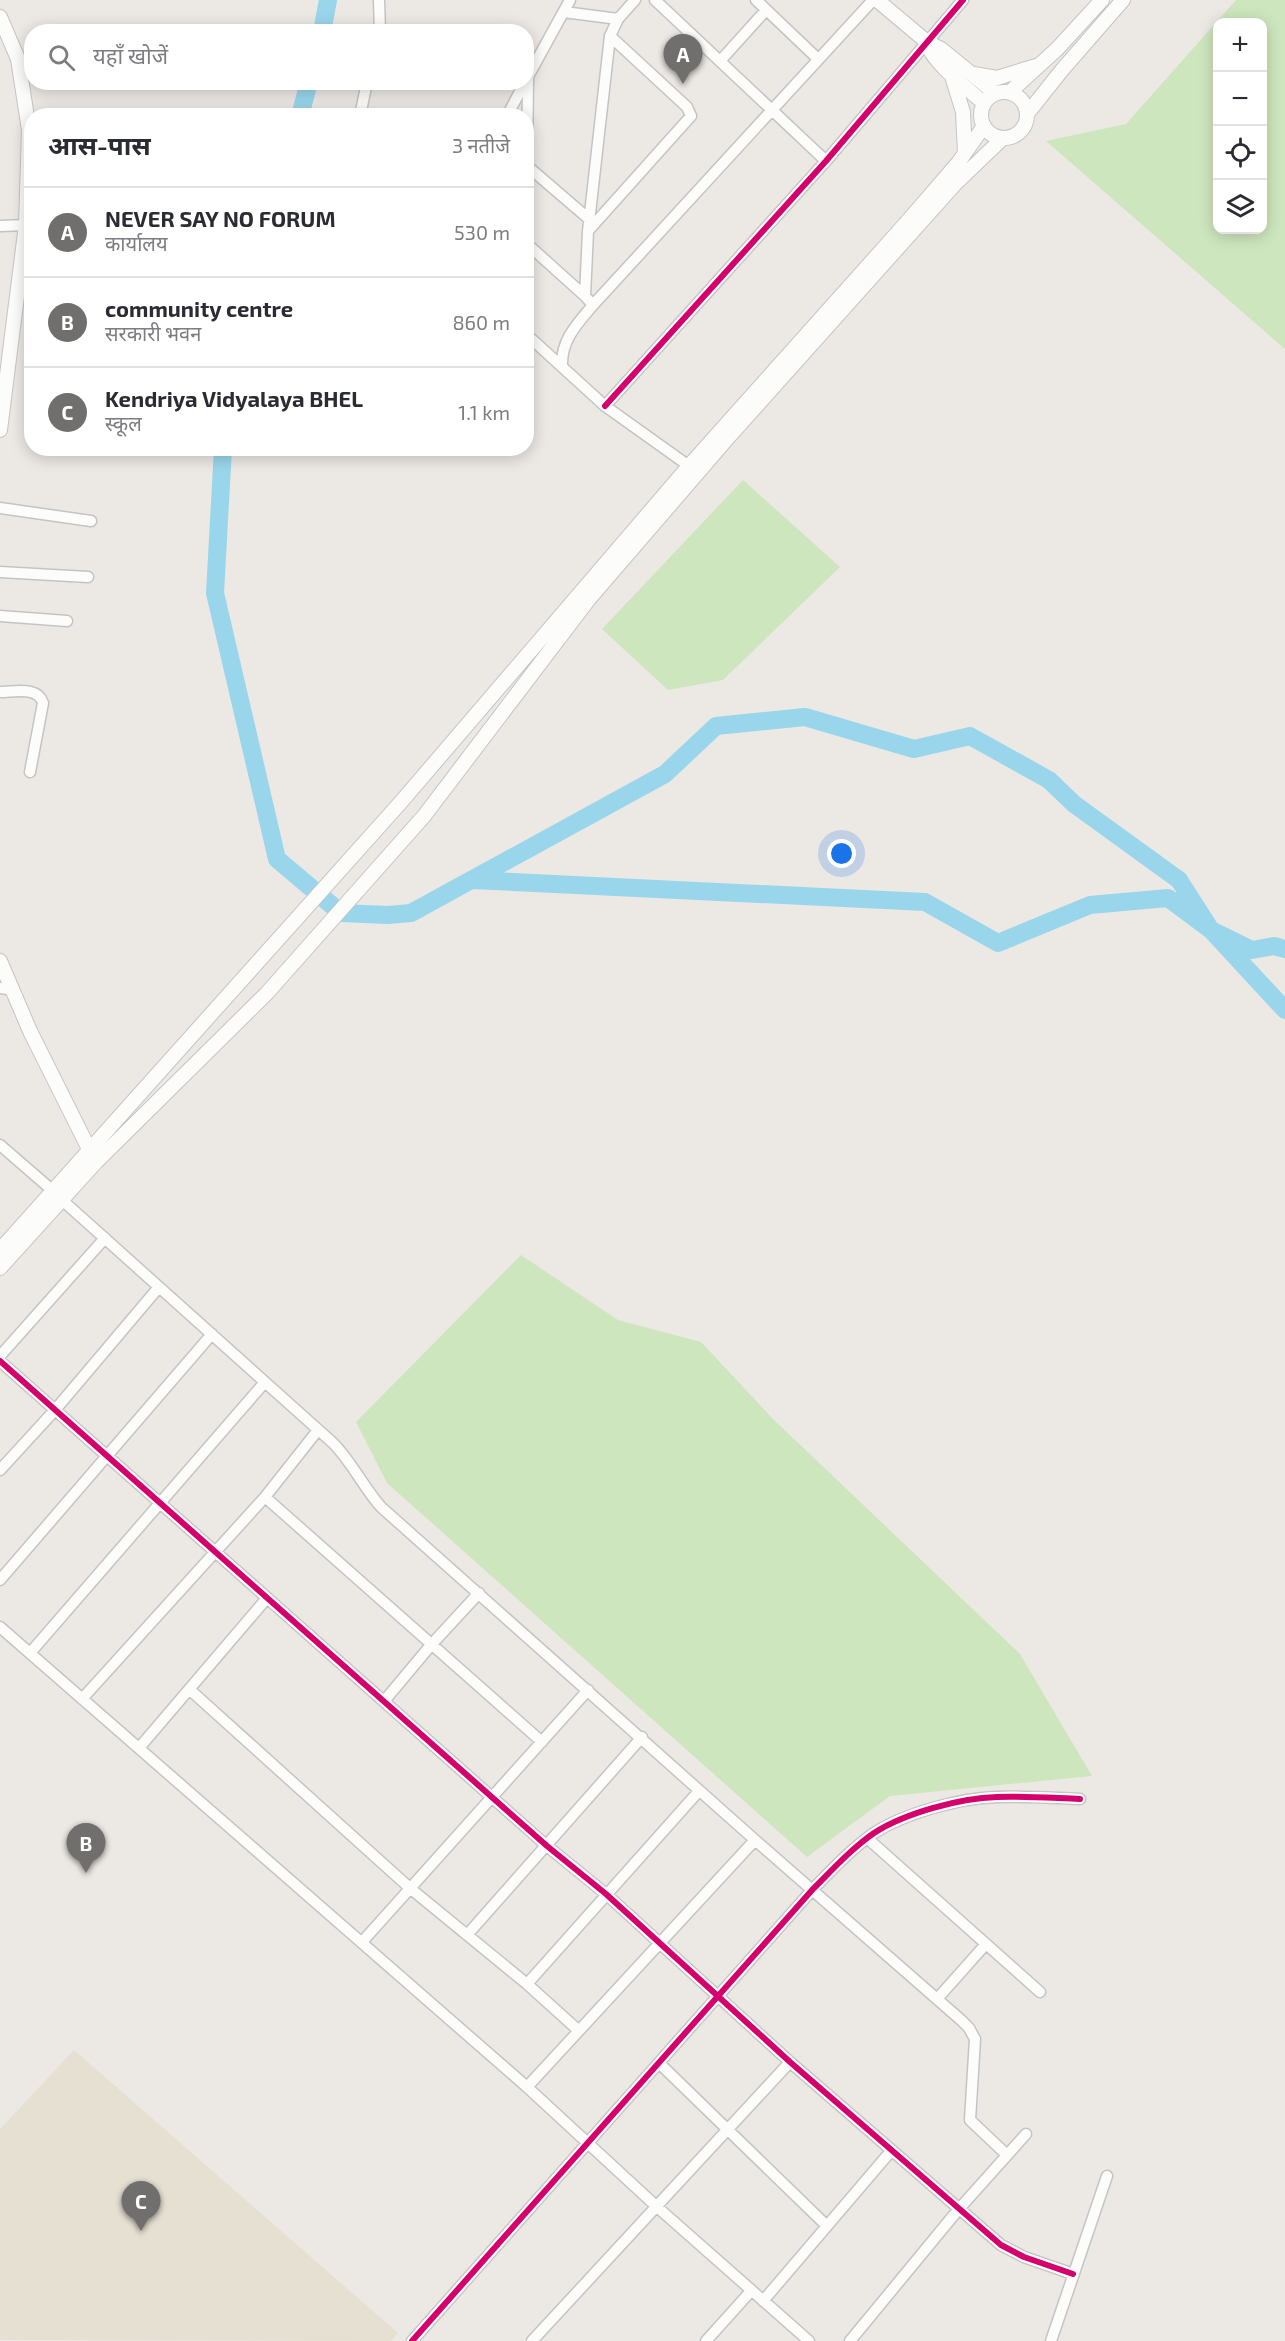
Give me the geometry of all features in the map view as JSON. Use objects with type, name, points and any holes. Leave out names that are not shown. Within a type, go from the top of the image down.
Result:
[{"type":"main road","points":[[875,0],[995,93]]},
{"type":"main road","points":[[1010,92],[1043,62],[1102,0]]},
{"type":"main road","points":[[1028,114],[1022,100],[1010,92],[995,93],[984,104],[982,111],[984,126],[995,136],[1011,137],[1023,128],[1028,114],[1055,78],[1123,0]]},
{"type":"main road","points":[[0,17],[18,60],[26,108]]},
{"type":"main road","points":[[927,42],[930,53],[984,104]]},
{"type":"main road","points":[[972,74],[997,78],[1043,62]]},
{"type":"main road","points":[[951,73],[963,112],[966,153]]},
{"type":"main road","points":[[0,1250],[57,1195],[93,1156],[689,466],[907,222],[966,153],[984,126]]},
{"type":"main road","points":[[93,1156],[251,1009],[424,816],[589,599],[734,431],[955,184],[1003,138]]},
{"type":"main road","points":[[0,429],[24,241]]},
{"type":"main road","points":[[0,961],[6,989],[30,1031],[93,1156]]},
{"type":"main road","points":[[0,1268],[57,1195]]},
{"type":"street","points":[[379,0],[380,24]]},
{"type":"street","points":[[534,66],[570,0]]},
{"type":"street","points":[[585,297],[589,225],[610,36],[618,19],[634,0]]},
{"type":"street","points":[[655,0],[826,161]]},
{"type":"street","points":[[756,0],[818,59]]},
{"type":"street","points":[[562,366],[563,348],[570,332],[593,305],[771,109],[875,0]]},
{"type":"street","points":[[605,406],[826,161],[963,0]]},
{"type":"street","points":[[721,60],[766,10]]},
{"type":"street","points":[[564,12],[618,19]]},
{"type":"street","points":[[589,225],[691,116],[687,107],[610,36]]},
{"type":"street","points":[[362,108],[366,90]]},
{"type":"street","points":[[511,108],[521,90]]},
{"type":"street","points":[[526,90],[526,108]]},
{"type":"street","points":[[534,172],[589,225]]},
{"type":"street","points":[[0,226],[24,225]]},
{"type":"street","points":[[534,250],[593,305]]},
{"type":"street","points":[[534,341],[605,406],[689,466]]},
{"type":"street","points":[[0,508],[91,521]]},
{"type":"street","points":[[0,572],[88,577]]},
{"type":"street","points":[[0,616],[66,621]]},
{"type":"street","points":[[0,692],[30,692],[38,693],[41,697],[43,703],[30,772]]},
{"type":"street","points":[[0,1145],[318,1430],[341,1452],[367,1491],[381,1507],[969,2028],[975,2039],[970,2120],[1007,2154]]},
{"type":"street","points":[[0,1356],[105,1238]]},
{"type":"street","points":[[0,1470],[159,1287]]},
{"type":"street","points":[[0,1580],[212,1334]]},
{"type":"street","points":[[0,1361],[547,1846],[606,1894],[790,2062],[958,2210],[1012,2252],[1073,2274]]},
{"type":"street","points":[[30,1653],[265,1382]]},
{"type":"street","points":[[82,1699],[265,1497],[318,1430]]},
{"type":"street","points":[[265,1497],[542,1742]]},
{"type":"street","points":[[385,1700],[479,1593]]},
{"type":"street","points":[[139,1748],[267,1598]]},
{"type":"street","points":[[0,1627],[362,1942],[809,2341]]},
{"type":"street","points":[[189,1689],[411,1888],[527,1984],[578,2030]]},
{"type":"street","points":[[362,1942],[588,1690]]},
{"type":"street","points":[[467,1935],[642,1737]]},
{"type":"street","points":[[527,1984],[699,1791]]},
{"type":"street","points":[[416,2339],[813,1889],[867,1838],[887,1825],[913,1813],[974,1800],[995,1797],[1080,1799]]},
{"type":"street","points":[[867,1838],[1040,1992]]},
{"type":"street","points":[[527,2088],[755,1840]]},
{"type":"street","points":[[937,1999],[986,1944]]},
{"type":"street","points":[[532,2341],[790,2062]]},
{"type":"street","points":[[659,2063],[827,2226]]},
{"type":"street","points":[[850,2341],[958,2210],[1026,2133]]},
{"type":"street","points":[[763,2301],[891,2151]]},
{"type":"street","points":[[1051,2341],[1107,2176]]},
{"type":"street","points":[[706,2341],[751,2291]]},
{"type":"shaded area","points":[[74,2050],[398,2333],[391,2341],[0,2340],[0,2129]]},
{"type":"green space","points":[[1236,0],[1285,0],[1285,349],[1046,141],[1126,124],[1213,26],[1213,234],[1267,234],[1267,18],[1220,18]]},
{"type":"green space","points":[[743,480],[840,567],[723,680],[668,690],[602,629]]},
{"type":"green space","points":[[521,1255],[618,1320],[701,1342],[774,1420],[1020,1654],[1092,1776],[890,1796],[807,1857],[387,1483],[356,1422]]},
{"type":"waterway","points":[[324,24],[328,0]]},
{"type":"waterway","points":[[302,108],[307,90]]},
{"type":"waterway","points":[[223,456],[215,593],[277,859],[341,913],[388,915],[411,913],[665,774],[716,726],[805,717],[914,749],[970,736],[1049,780],[1074,804],[1179,880],[1211,930],[1252,950],[1274,946],[1285,949]]},
{"type":"waterway","points":[[472,880],[925,902],[998,943],[1090,905],[1168,898],[1211,930],[1285,1010]]},
{"type":"cycle path","points":[[605,406],[826,161],[963,0]]},
{"type":"cycle path","points":[[0,1361],[547,1846],[606,1894],[790,2062],[1001,2245],[1024,2257],[1073,2274]]},
{"type":"cycle path","points":[[412,2341],[813,1889],[842,1859],[866,1839],[901,1819],[967,1800],[1007,1797],[1080,1799]]},
{"type":"place","name":"NEVER SAY NO FORUM","points":[[683,84]]},
{"type":"place","name":"community centre","points":[[86,1873]]},
{"type":"place","name":"Kendriya Vidyalaya BHEL","points":[[141,2231]]}]
